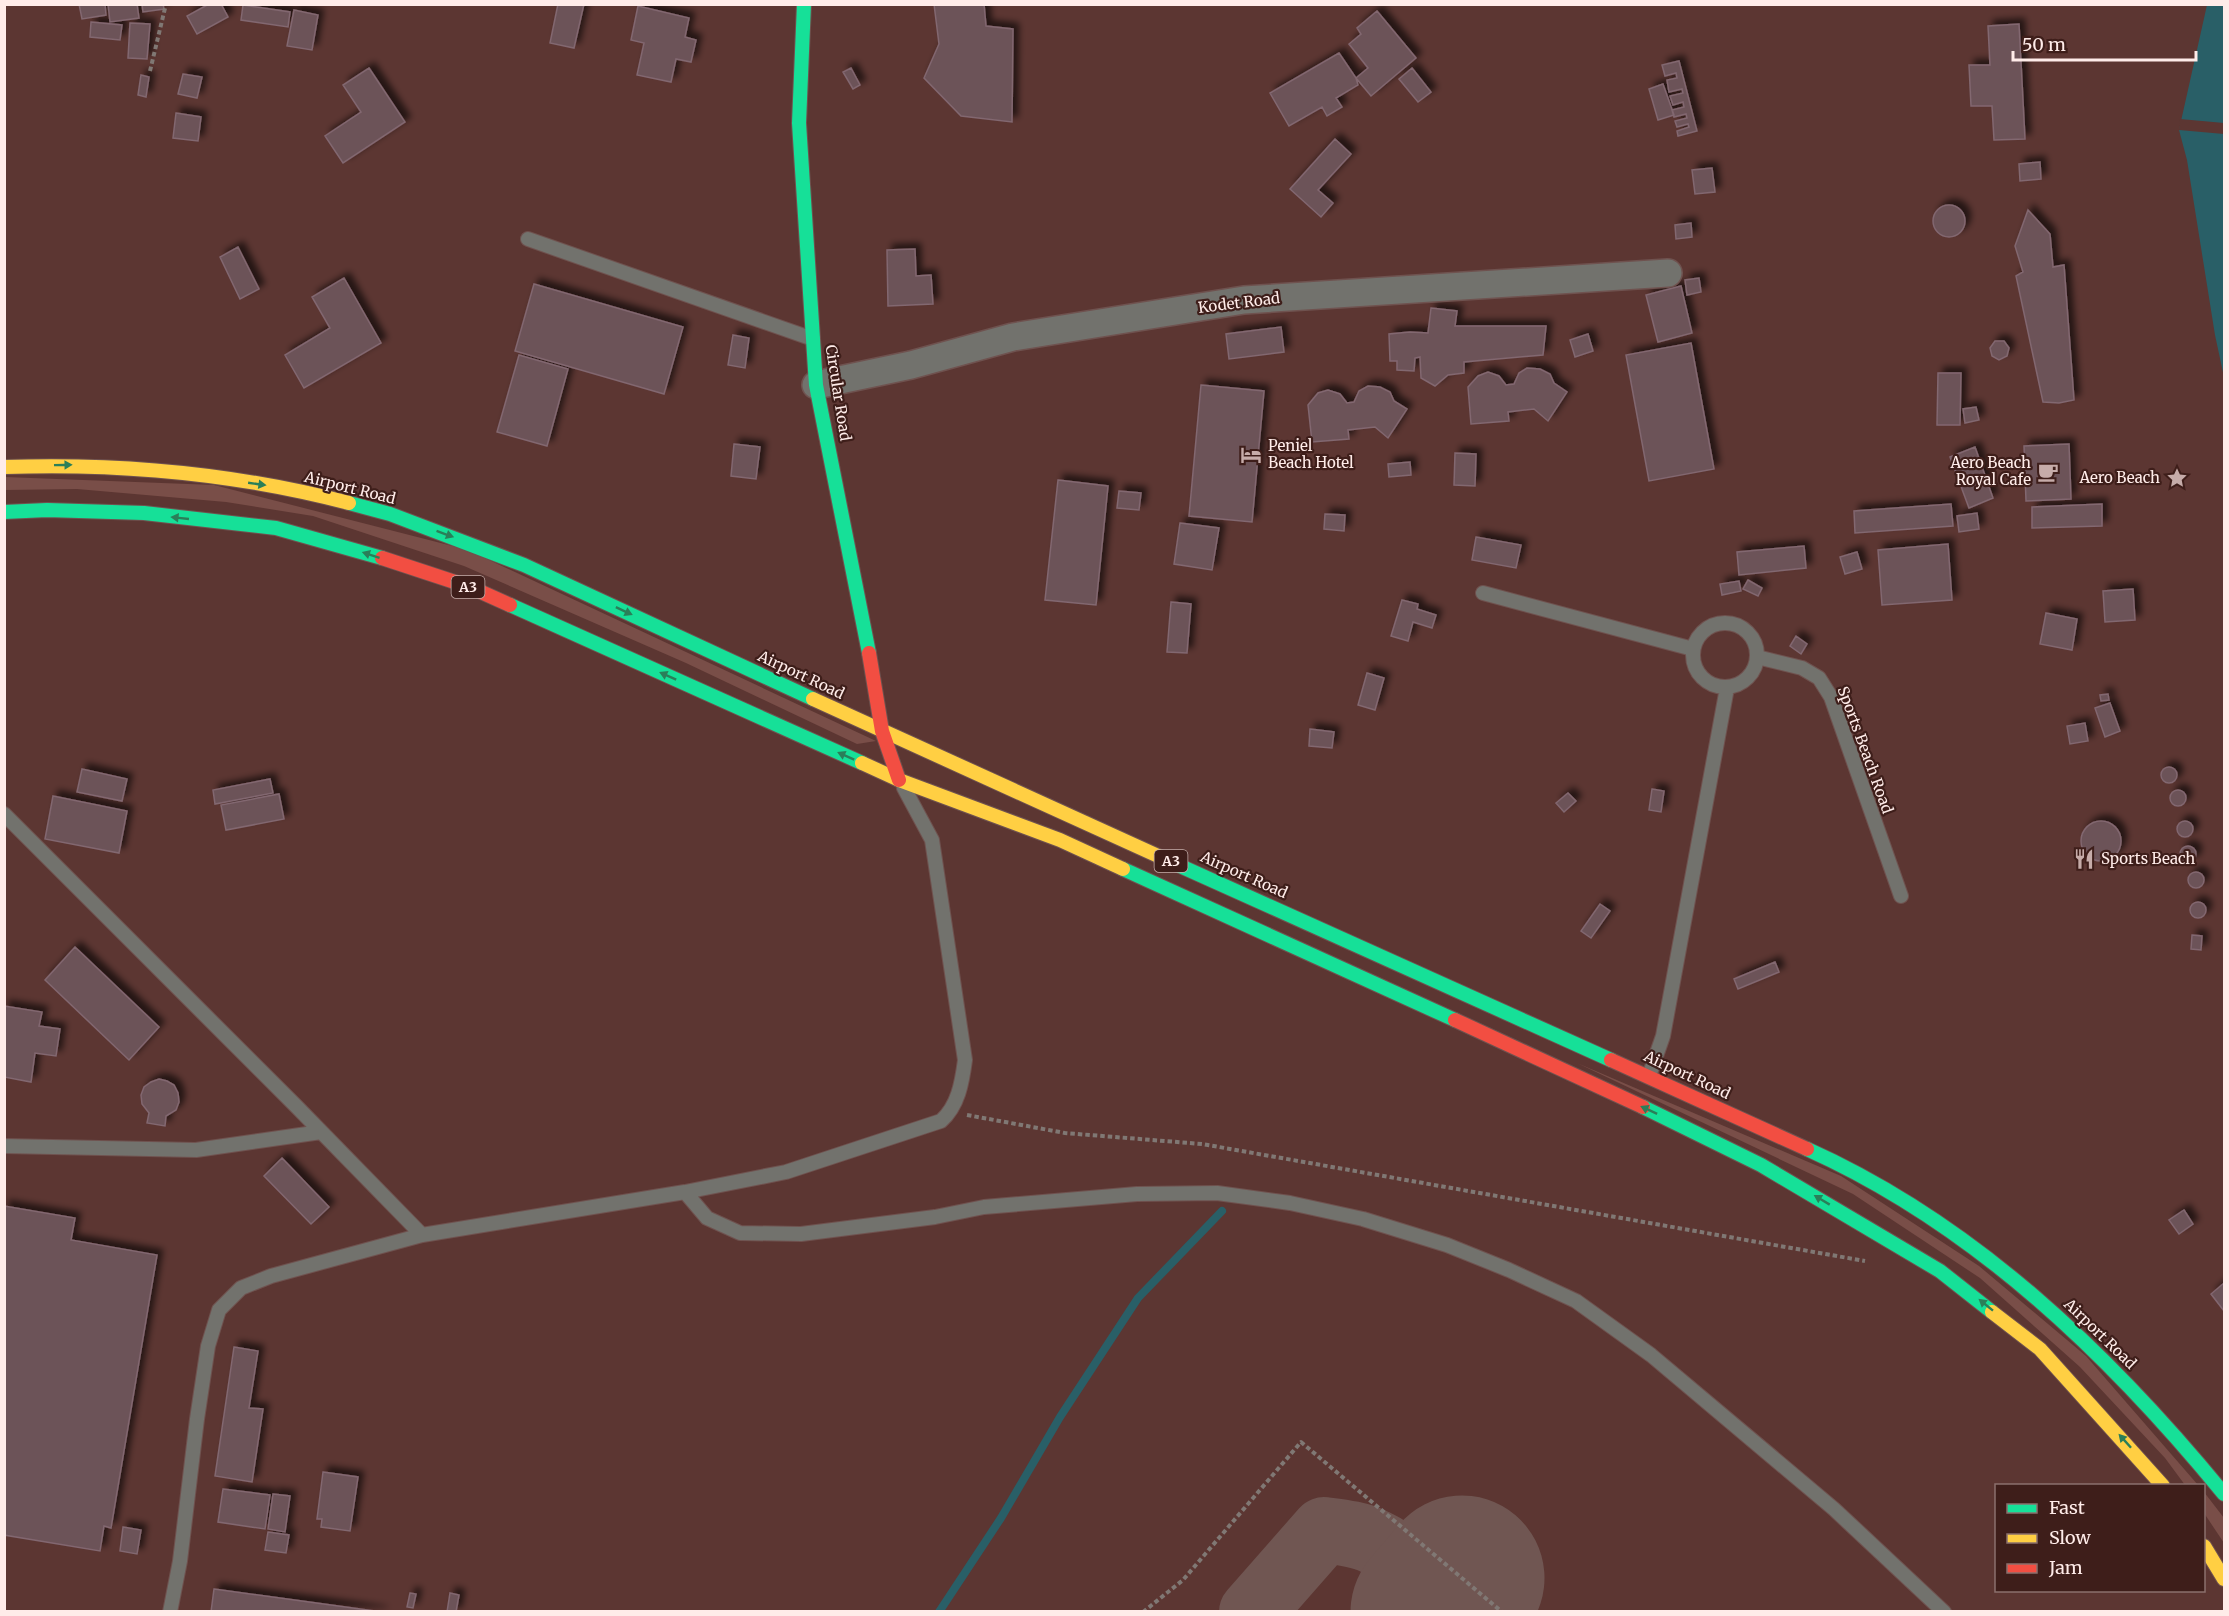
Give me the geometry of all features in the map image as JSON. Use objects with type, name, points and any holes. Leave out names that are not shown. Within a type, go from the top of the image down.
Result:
[{"type":"main road","name":"Circular Road","points":[[804,4],[799,123],[816,385],[866,636],[882,731],[899,780]]},
{"type":"main road","name":"Airport Road","points":[[4,468],[89,466],[262,484],[390,514],[448,534],[524,565],[882,731],[1821,1155],[1901,1198],[1992,1261],[2069,1324],[2124,1379],[2194,1456],[2224,1494]]},
{"type":"main road","name":"A3","points":[[4,512],[47,510],[144,513],[276,528],[349,547],[470,588],[899,780],[1060,840],[1467,1025],[1711,1139],[1761,1165],[1940,1270],[1966,1289],[2040,1349],[2162,1484]]},
{"type":"main road","points":[[2205,1548],[2224,1579]]},
{"type":"street","name":"Kodet Road","points":[[816,385],[911,365],[1013,337],[1244,300],[1668,273]]},
{"type":"lane","points":[[528,239],[813,339]]},
{"type":"lane","points":[[1483,593],[1693,649]]},
{"type":"lane","points":[[1720,623],[1732,624],[1742,628],[1751,636],[1756,646],[1757,657],[1755,666],[1744,681],[1727,688],[1705,681],[1697,672],[1693,661],[1693,649],[1697,640],[1711,626],[1720,623]]},
{"type":"lane","name":"Sports Beach Road","points":[[1757,657],[1802,668],[1819,678],[1831,697],[1901,896]]},
{"type":"lane","points":[[1649,1076],[1663,1036],[1727,688]]},
{"type":"lane","points":[[170,1611],[180,1561],[208,1346],[219,1310],[241,1288],[271,1276],[422,1235],[685,1192],[786,1172],[941,1121],[951,1113],[962,1085],[965,1060],[932,840],[899,780]]},
{"type":"lane","points":[[4,814],[422,1235]]},
{"type":"lane","points":[[4,1146],[196,1150],[321,1132]]},
{"type":"lane","points":[[685,1192],[707,1218],[740,1233],[801,1234],[935,1217],[984,1207],[1137,1194],[1217,1193],[1290,1203],[1363,1219],[1447,1245],[1509,1270],[1575,1301],[1651,1355],[1834,1509],[1944,1611]]},
{"type":"path","points":[[150,71],[166,4]]},
{"type":"path","points":[[951,1113],[1065,1133],[1202,1144],[1811,1253],[1870,1261]]},
{"type":"path","points":[[1143,1611],[1183,1580],[1301,1442],[1502,1611]]},
{"type":"shaded area","points":[[5,477],[214,485],[468,550],[876,741],[857,744],[686,663],[464,566],[313,516],[226,502],[77,489],[5,490]]},
{"type":"shaded area","points":[[1577,1063],[1841,1176],[1979,1266],[2086,1356],[2197,1484],[2184,1484],[2165,1458],[2080,1367],[1980,1278],[1853,1194]]},
{"type":"shaded area","points":[[2205,1493],[2224,1518],[2224,1543],[2205,1514]]},
{"type":"water","points":[[2207,5],[2224,5],[2224,377],[2215,335],[2187,160],[2179,130]]},
{"type":"pier","points":[[2180,119],[2224,123],[2224,134],[2179,130]]},
{"type":"building","points":[[79,4],[105,4],[106,15],[82,19]]},
{"type":"building","points":[[108,4],[137,4],[139,18],[110,22]]},
{"type":"building","points":[[142,4],[163,4],[164,9],[143,12]]},
{"type":"building","points":[[209,4],[221,4],[228,17],[197,34],[187,16]]},
{"type":"building","points":[[558,4],[584,4],[574,48],[550,43]]},
{"type":"building","points":[[934,4],[984,4],[986,26],[1013,29],[1012,122],[961,116],[924,78],[939,44]]},
{"type":"building","points":[[243,5],[290,12],[288,27],[241,20]]},
{"type":"building","points":[[638,6],[689,18],[685,37],[696,40],[691,62],[676,59],[671,82],[637,75],[644,43],[631,40]]},
{"type":"building","points":[[294,10],[318,15],[312,50],[287,46]]},
{"type":"building","points":[[1377,11],[1416,58],[1371,96],[1356,78],[1368,68],[1349,44],[1361,34],[1357,28]]},
{"type":"building","points":[[91,22],[122,25],[120,40],[90,37]]},
{"type":"building","points":[[130,23],[150,24],[147,59],[128,58]]},
{"type":"building","points":[[2019,24],[2025,139],[1994,140],[1992,106],[1971,106],[1969,65],[1990,65],[1988,26]]},
{"type":"building","points":[[1339,53],[1356,78],[1358,85],[1336,98],[1342,107],[1327,116],[1322,107],[1289,126],[1270,93]]},
{"type":"building","points":[[1679,61],[1697,131],[1678,136],[1677,131],[1689,127],[1688,124],[1677,127],[1675,121],[1687,118],[1686,114],[1674,117],[1672,110],[1684,107],[1683,102],[1673,105],[1670,96],[1683,93],[1682,89],[1669,92],[1667,80],[1677,78],[1676,73],[1665,76],[1662,65]]},
{"type":"building","points":[[369,68],[405,122],[343,163],[325,136],[361,112],[343,85]]},
{"type":"building","points":[[851,68],[860,85],[853,89],[843,72]]},
{"type":"building","points":[[1412,68],[1431,92],[1418,102],[1399,79]]},
{"type":"building","points":[[183,74],[202,77],[197,98],[178,94]]},
{"type":"building","points":[[141,75],[149,77],[146,97],[138,95]]},
{"type":"building","points":[[1663,84],[1674,115],[1658,120],[1649,89]]},
{"type":"building","points":[[176,113],[201,117],[198,141],[173,138]]},
{"type":"building","points":[[1335,139],[1351,154],[1318,190],[1333,203],[1321,217],[1290,189]]},
{"type":"building","points":[[2040,162],[2041,179],[2020,181],[2019,164]]},
{"type":"building","points":[[1712,168],[1715,192],[1695,194],[1692,170]]},
{"type":"building","points":[[1949,205],[1961,209],[1965,221],[1961,233],[1949,237],[1937,233],[1933,221],[1937,209]]},
{"type":"building","points":[[2028,210],[2050,234],[2053,267],[2064,265],[2074,400],[2059,403],[2043,402],[2016,276],[2023,272],[2015,246]]},
{"type":"building","points":[[1691,223],[1692,237],[1676,239],[1675,225]]},
{"type":"building","points":[[238,247],[259,289],[240,299],[220,257]]},
{"type":"building","points":[[915,249],[916,276],[931,275],[933,304],[888,306],[887,250]]},
{"type":"building","points":[[344,278],[381,343],[304,388],[285,355],[330,328],[312,297]]},
{"type":"building","points":[[1699,278],[1701,292],[1687,295],[1685,280]]},
{"type":"building","points":[[534,284],[683,327],[664,394],[515,351]]},
{"type":"building","points":[[1681,286],[1692,333],[1658,342],[1646,295]]},
{"type":"building","points":[[1431,308],[1457,311],[1455,326],[1546,326],[1543,355],[1464,362],[1464,373],[1448,375],[1435,386],[1421,378],[1420,357],[1415,358],[1414,371],[1397,370],[1397,361],[1390,361],[1389,334],[1428,333]]},
{"type":"building","points":[[1281,327],[1284,352],[1229,359],[1226,334]]},
{"type":"building","points":[[1588,334],[1593,351],[1575,357],[1570,340]]},
{"type":"building","points":[[733,335],[749,338],[745,368],[728,365]]},
{"type":"building","points":[[1995,341],[2004,341],[2009,348],[2007,356],[1999,360],[1992,356],[1990,348]]},
{"type":"building","points":[[1691,343],[1714,469],[1649,481],[1626,355]]},
{"type":"building","points":[[519,355],[568,369],[547,446],[497,432]]},
{"type":"building","points":[[1527,368],[1540,369],[1550,374],[1554,383],[1567,392],[1548,421],[1534,409],[1508,412],[1509,421],[1471,424],[1468,387],[1478,376],[1488,372],[1499,376],[1506,385],[1514,384],[1519,373]]},
{"type":"building","points":[[1938,373],[1961,373],[1960,425],[1937,425]]},
{"type":"building","points":[[1201,385],[1264,391],[1252,522],[1189,516]]},
{"type":"building","points":[[1368,386],[1380,387],[1390,392],[1394,401],[1407,409],[1388,438],[1375,427],[1348,430],[1349,439],[1312,442],[1308,405],[1318,393],[1328,390],[1340,394],[1347,403],[1354,402],[1359,391]]},
{"type":"building","points":[[1976,407],[1979,420],[1965,423],[1963,409]]},
{"type":"building","points":[[734,444],[760,447],[756,479],[731,476]]},
{"type":"building","name":"Aero Beach Royal Cafe","points":[[2069,444],[2071,499],[2026,501],[2024,446]]},
{"type":"building","points":[[1975,447],[1993,498],[1969,508],[1950,457]]},
{"type":"building","points":[[1455,453],[1476,454],[1475,486],[1454,485]]},
{"type":"building","points":[[1410,462],[1411,475],[1389,477],[1388,464]]},
{"type":"building","points":[[1058,480],[1108,486],[1096,605],[1045,600]]},
{"type":"building","points":[[1119,491],[1141,493],[1139,510],[1117,508]]},
{"type":"building","points":[[1951,504],[1953,526],[1855,533],[1854,511]]},
{"type":"building","points":[[2102,504],[2102,526],[2032,528],[2032,507]]},
{"type":"building","points":[[1977,513],[1979,529],[1959,532],[1957,516]]},
{"type":"building","points":[[1325,514],[1345,515],[1344,531],[1324,529]]},
{"type":"building","points":[[1180,523],[1219,528],[1212,570],[1174,564]]},
{"type":"building","points":[[1476,537],[1521,545],[1516,568],[1472,560]]},
{"type":"building","points":[[1948,544],[1952,600],[1882,605],[1878,550]]},
{"type":"building","points":[[1804,546],[1806,568],[1739,575],[1737,552]]},
{"type":"building","points":[[1857,552],[1862,569],[1845,574],[1840,557]]},
{"type":"building","points":[[1748,580],[1762,588],[1758,596],[1743,589]]},
{"type":"building","points":[[1739,581],[1741,591],[1722,595],[1720,584]]},
{"type":"building","points":[[2133,589],[2135,620],[2105,622],[2103,591]]},
{"type":"building","points":[[1402,600],[1418,604],[1417,609],[1436,615],[1432,628],[1413,622],[1408,641],[1391,636]]},
{"type":"building","points":[[1171,602],[1191,604],[1187,653],[1167,652]]},
{"type":"building","points":[[2046,613],[2077,619],[2072,650],[2040,644]]},
{"type":"building","points":[[1796,636],[1807,644],[1801,654],[1790,646]]},
{"type":"building","points":[[1367,673],[1384,678],[1375,710],[1358,705]]},
{"type":"building","points":[[2108,694],[2109,700],[2101,701],[2100,695]]},
{"type":"building","points":[[2110,703],[2120,731],[2105,737],[2095,708]]},
{"type":"building","points":[[2085,723],[2088,741],[2070,744],[2067,726]]},
{"type":"building","points":[[1310,729],[1334,732],[1332,748],[1309,746]]},
{"type":"building","points":[[2169,767],[2177,775],[2169,783],[2161,775]]},
{"type":"building","points":[[82,769],[127,779],[122,801],[77,792]]},
{"type":"building","points":[[270,779],[273,793],[215,804],[213,790]]},
{"type":"building","points":[[1652,789],[1664,791],[1661,812],[1649,810]]},
{"type":"building","points":[[2178,790],[2186,798],[2178,806],[2170,798]]},
{"type":"building","points":[[1568,793],[1576,801],[1564,812],[1556,803]]},
{"type":"building","points":[[279,794],[284,819],[226,830],[221,805]]},
{"type":"building","points":[[53,796],[127,811],[119,853],[45,839]]},
{"type":"building","points":[[2101,821],[2115,827],[2121,841],[2115,855],[2101,861],[2087,855],[2081,841],[2087,827]]},
{"type":"building","points":[[2185,821],[2193,829],[2185,837],[2177,829]]},
{"type":"building","points":[[2188,846],[2196,854],[2188,862],[2180,854]]},
{"type":"building","points":[[2196,872],[2204,880],[2196,888],[2188,880]]},
{"type":"building","points":[[2198,902],[2206,910],[2198,918],[2190,910]]},
{"type":"building","points":[[1600,904],[1610,911],[1591,938],[1581,931]]},
{"type":"building","points":[[2192,935],[2202,936],[2201,950],[2191,949]]},
{"type":"building","points":[[75,947],[159,1027],[129,1060],[45,980]]},
{"type":"building","points":[[1775,962],[1779,972],[1738,989],[1734,979]]},
{"type":"building","points":[[4,1006],[42,1012],[39,1026],[60,1029],[56,1056],[35,1053],[31,1082],[4,1077]]},
{"type":"building","points":[[159,1079],[174,1085],[178,1093],[179,1102],[176,1110],[166,1116],[165,1126],[147,1123],[149,1113],[142,1104],[141,1095],[144,1087]]},
{"type":"building","points":[[282,1158],[329,1207],[311,1224],[264,1176]]},
{"type":"building","points":[[4,1206],[75,1218],[71,1240],[157,1255],[111,1528],[104,1526],[100,1551],[4,1535]]},
{"type":"building","points":[[2184,1210],[2193,1224],[2179,1234],[2169,1220]]},
{"type":"building","points":[[2224,1283],[2224,1311],[2211,1294]]},
{"type":"building","points":[[234,1347],[258,1351],[249,1408],[263,1409],[252,1482],[215,1476]]},
{"type":"building","points":[[323,1472],[358,1477],[350,1531],[321,1527],[322,1519],[317,1519]]},
{"type":"building","points":[[223,1489],[270,1495],[265,1529],[218,1522]]},
{"type":"building","points":[[273,1494],[290,1496],[285,1532],[268,1529]]},
{"type":"building","points":[[123,1527],[141,1530],[137,1554],[120,1551]]},
{"type":"building","points":[[268,1532],[289,1535],[286,1553],[265,1550]]},
{"type":"building","points":[[214,1589],[382,1612],[211,1612]]},
{"type":"building","points":[[410,1593],[416,1594],[413,1608],[407,1607]]},
{"type":"building","points":[[450,1593],[459,1595],[456,1612],[447,1612]]},
{"type":"waterway","points":[[939,1612],[1001,1518],[1060,1417],[1138,1298],[1222,1211]]},
{"type":"taxiway","points":[[1252,1612],[1324,1530],[1363,1537],[1395,1554],[1421,1580],[1436,1612]]},
{"type":"runway","points":[[1433,1612],[1462,1578]]},
{"type":"traffic: fast","points":[[804,4],[799,123],[816,385],[869,653]]},
{"type":"traffic: fast","points":[[349,503],[390,514],[524,565],[813,699]]},
{"type":"traffic: fast","points":[[4,512],[47,510],[144,513],[276,528],[382,558]]},
{"type":"traffic: fast","points":[[510,605],[862,763]]},
{"type":"traffic: fast","points":[[1178,865],[1611,1060]]},
{"type":"traffic: fast","points":[[1123,869],[1455,1020]]},
{"type":"traffic: fast","points":[[1643,1107],[1761,1165],[1940,1271],[1992,1312]]},
{"type":"traffic: fast","points":[[1807,1149],[1868,1180],[1926,1215],[1982,1254],[2035,1297],[2086,1343],[2134,1392],[2224,1494]]},
{"type":"traffic: slow","points":[[4,467],[90,467],[178,473],[264,485],[349,503]]},
{"type":"traffic: slow","points":[[813,699],[1178,865]]},
{"type":"traffic: slow","points":[[862,763],[899,780],[1060,840],[1123,869]]},
{"type":"traffic: slow","points":[[1992,1312],[2040,1349],[2161,1484]]},
{"type":"traffic: slow","points":[[2205,1548],[2224,1579]]},
{"type":"traffic: jam","points":[[382,558],[470,587],[510,605]]},
{"type":"traffic: jam","points":[[869,653],[882,731],[899,780]]},
{"type":"traffic: jam","points":[[1455,1020],[1643,1107]]},
{"type":"traffic: jam","points":[[1611,1060],[1807,1149]]},
{"type":"place","name":"Peniel Beach Hotel","points":[[1251,455]]},
{"type":"place","name":"Aero Beach Royal Cafe","points":[[2048,472]]},
{"type":"place","name":"Aero Beach","points":[[2177,478]]},
{"type":"place","name":"Sports Beach","points":[[2084,859]]}]
